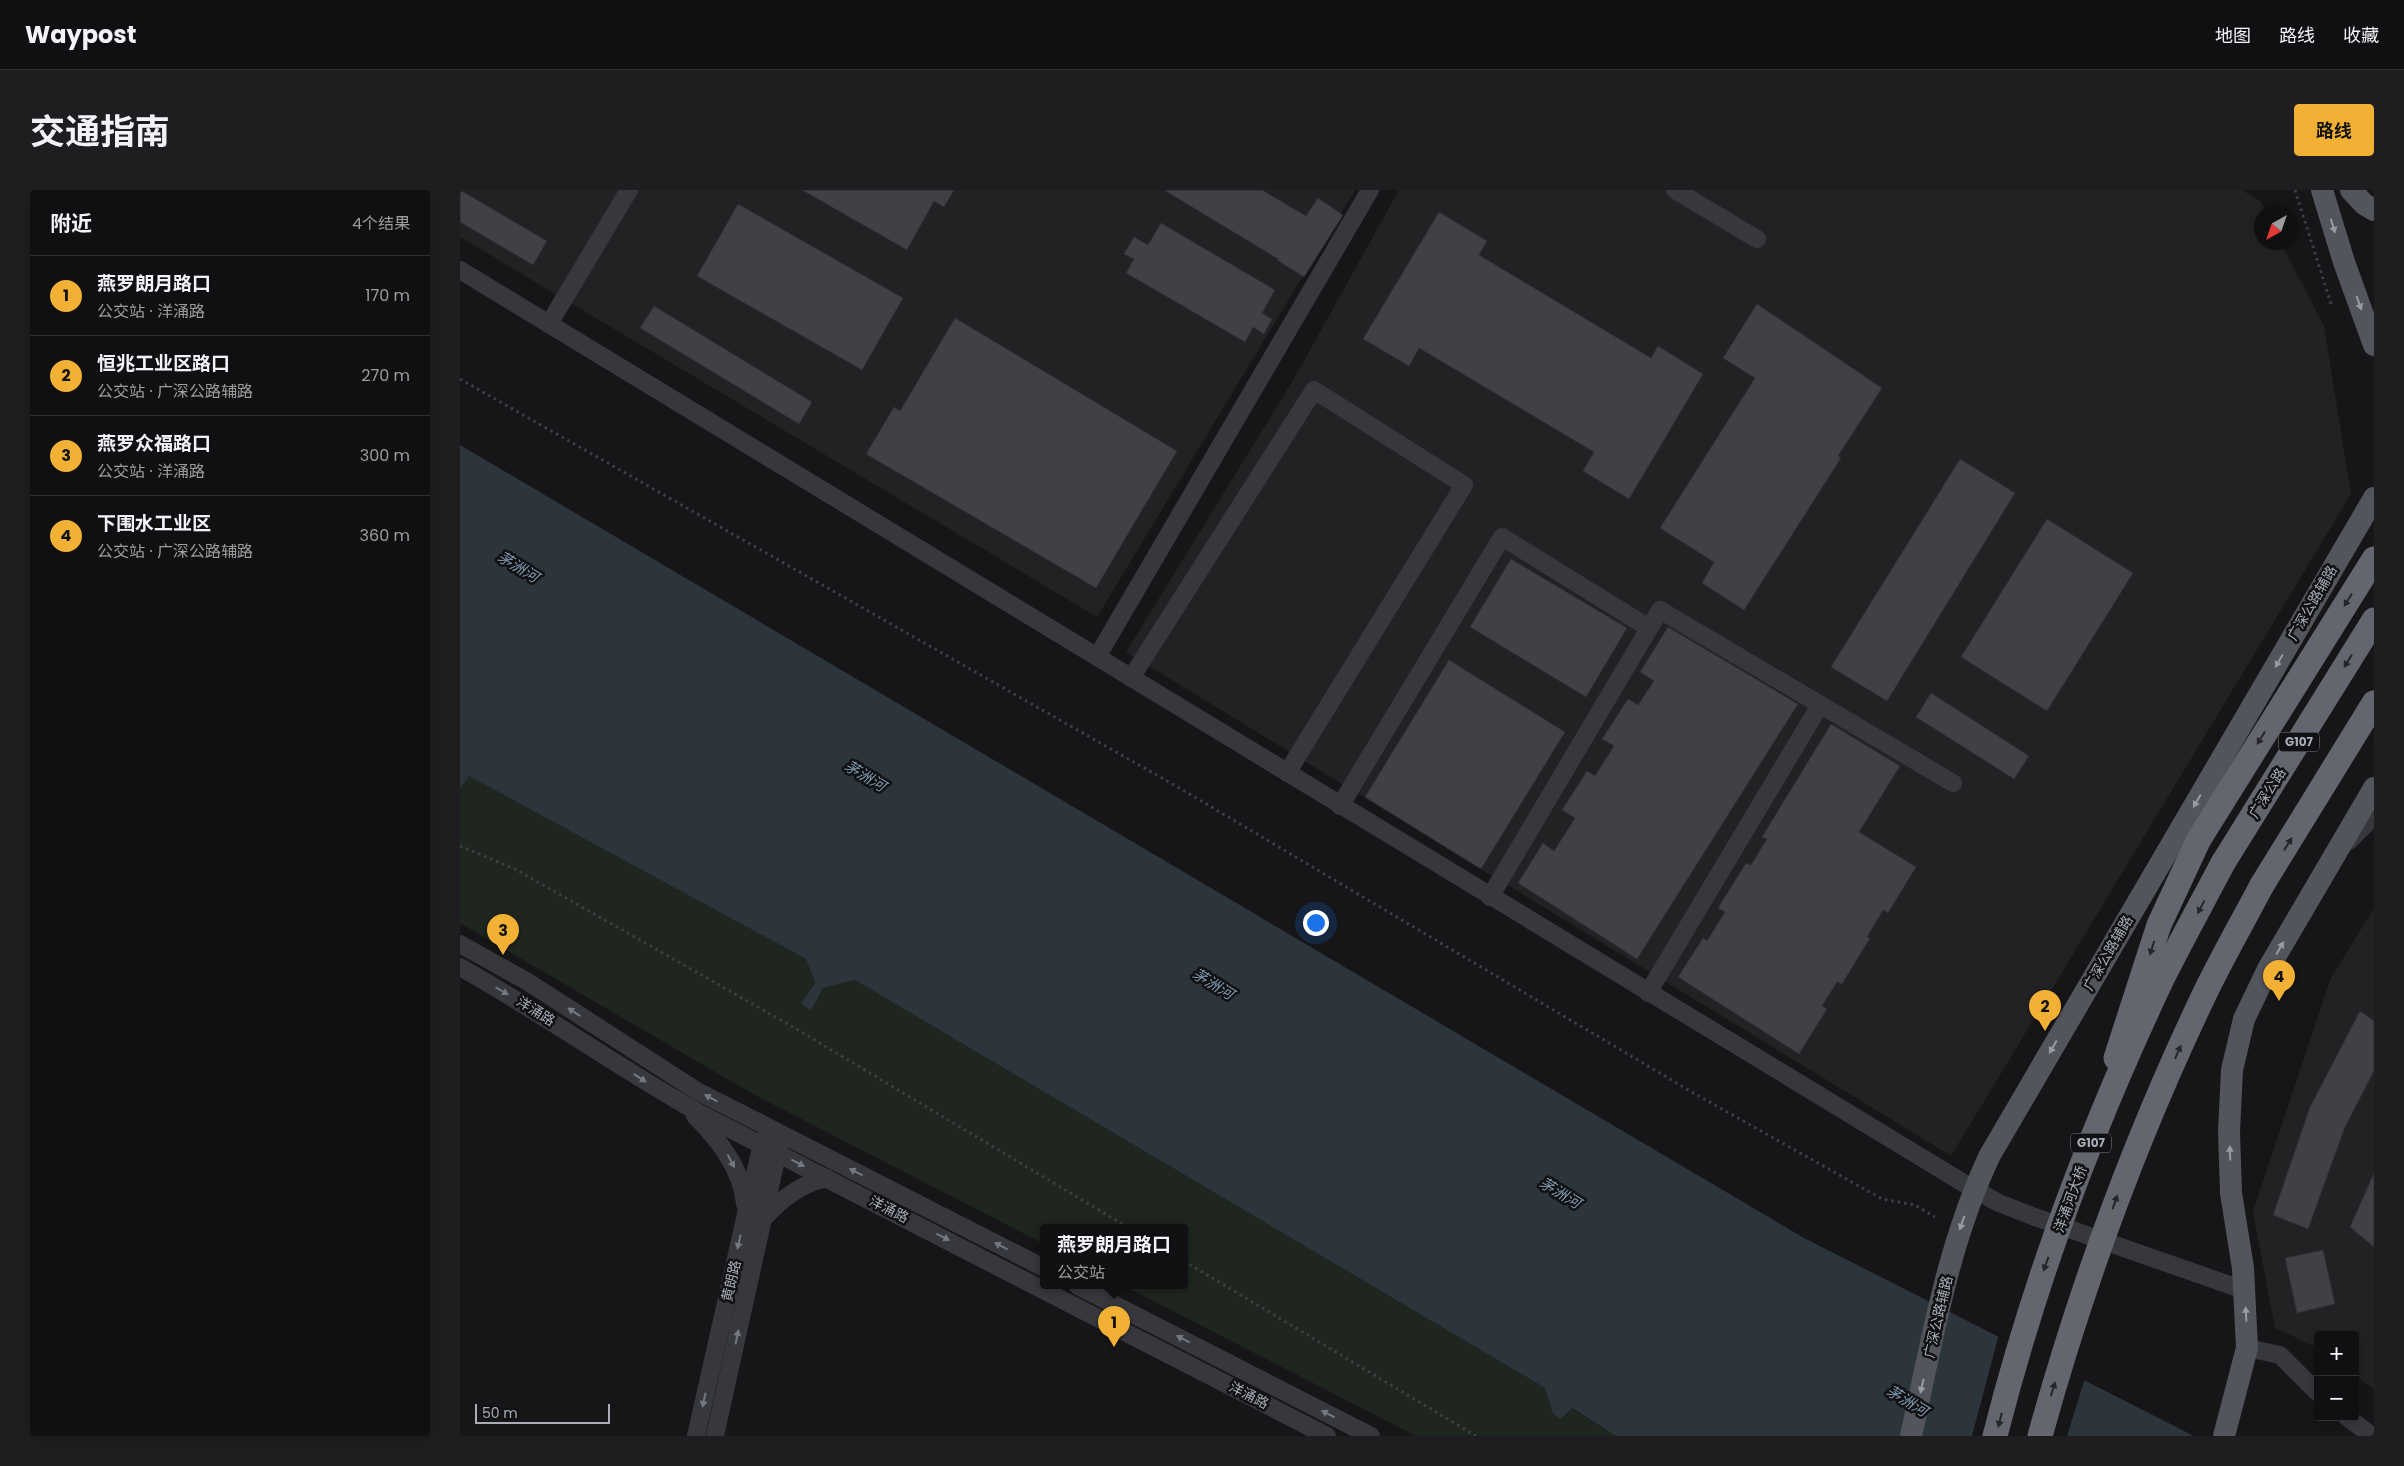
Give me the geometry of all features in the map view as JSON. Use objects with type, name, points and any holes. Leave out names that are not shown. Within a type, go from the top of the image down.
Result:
[{"type":"highway","points":[[2086,1156],[2160,925],[2199,839],[2374,559]]},
{"type":"highway","name":"广深公路","points":[[2224,864],[2374,620]]},
{"type":"highway","points":[[2040,1436],[2052,1390],[2116,1197],[2156,1101],[2206,992],[2262,885],[2374,703]]},
{"type":"highway","name":"洋涌河大桥","points":[[1996,1436],[2012,1371],[2042,1274],[2086,1156],[2164,976],[2224,864]]},
{"type":"main road","points":[[2322,190],[2344,262],[2374,345]]},
{"type":"main road","points":[[2351,190],[2364,204],[2374,210]]},
{"type":"main road","points":[[2359,524],[2374,486]]},
{"type":"main road","name":"广深公路辅路","points":[[1911,1436],[1953,1253],[1975,1190],[1999,1139],[2374,498]]},
{"type":"main road","points":[[2224,1436],[2247,1348],[2244,1290],[2231,1193],[2229,1131],[2232,1070],[2244,1019],[2264,977],[2374,788]]},
{"type":"street","points":[[549,324],[629,190]]},
{"type":"street","points":[[1097,657],[1370,190]]},
{"type":"street","points":[[1676,190],[1757,239]]},
{"type":"street","points":[[460,270],[1975,1190],[1999,1203],[2032,1216],[2244,1290]]},
{"type":"street","points":[[1131,678],[1314,390],[1464,485],[1287,773]]},
{"type":"street","points":[[1340,806],[1502,537],[1649,628]]},
{"type":"street","points":[[1490,897],[1660,610],[1953,783]]},
{"type":"street","points":[[1648,993],[1820,705]]},
{"type":"street","points":[[2333,857],[2374,816]]},
{"type":"street","name":"洋涌路","points":[[460,944],[528,982],[677,1079],[1040,1266]]},
{"type":"street","name":"洋涌路","points":[[460,967],[535,1010],[675,1100],[1040,1288]]},
{"type":"street","points":[[675,1100],[713,1134],[725,1150],[740,1179],[746,1213]]},
{"type":"street","name":"黄朗路","points":[[696,1436],[762,1144],[777,1132]]},
{"type":"street","name":"黄朗路","points":[[715,1436],[778,1153],[777,1132]]},
{"type":"street","points":[[763,1219],[790,1195],[812,1182],[827,1178]]},
{"type":"street","name":"洋涌路","points":[[1042,1289],[1327,1436]]},
{"type":"street","name":"洋涌路","points":[[1084,1289],[1371,1436]]},
{"type":"street","points":[[2247,1348],[2280,1355],[2314,1389]]},
{"type":"street","points":[[2352,1421],[2372,1436]]},
{"type":"path","points":[[2295,190],[2332,307]]},
{"type":"path","points":[[460,378],[1176,786],[1690,1091],[1882,1200],[1915,1205],[1935,1217]]},
{"type":"path","points":[[460,846],[515,869],[784,1022],[1122,1224]]},
{"type":"path","points":[[1188,1263],[1476,1436]]},
{"type":"shaded area","points":[[460,190],[1355,190],[1097,617],[460,237]]},
{"type":"shaded area","points":[[1399,190],[2242,190],[2261,202],[2262,205],[2254,205],[2254,250],[2285,250],[2324,326],[2351,494],[1951,1156],[1126,652],[1295,377]]},
{"type":"shaded area","points":[[469,776],[806,959],[815,983],[801,1005],[811,1009],[823,988],[855,980],[1545,1388],[1553,1414],[1561,1419],[1571,1408],[1616,1436],[1416,1436],[1130,1289],[1188,1289],[1188,1224],[1040,1224],[1040,1242],[753,1094],[460,923],[460,788]]},
{"type":"shaded area","points":[[2374,908],[2374,1389],[2359,1378],[2359,1331],[2314,1331],[2314,1346],[2275,1328],[2253,1212],[2331,978]]},
{"type":"water","name":"茅洲河","points":[[460,445],[1804,1238],[2194,1436],[1616,1436],[1572,1408],[1561,1419],[1553,1414],[1545,1388],[855,980],[823,988],[811,1010],[801,1004],[815,983],[806,959],[469,776],[460,788]]},
{"type":"pier","points":[[1999,1334],[2085,1378],[2067,1436],[1972,1436]]},
{"type":"building","points":[[460,190],[547,241],[533,265],[460,222]]},
{"type":"building","points":[[802,190],[954,190],[944,207],[934,201],[907,250]]},
{"type":"building","points":[[1164,190],[1262,190],[1306,216],[1318,198],[1343,215],[1304,277],[1278,259]]},
{"type":"building","points":[[738,204],[903,298],[862,370],[697,276]]},
{"type":"building","points":[[1439,212],[1487,241],[1479,255],[1651,358],[1658,346],[1703,374],[1629,499],[1583,471],[1594,452],[1419,348],[1409,366],[1363,339]]},
{"type":"building","points":[[1161,223],[1275,290],[1262,313],[1272,319],[1264,334],[1253,327],[1245,342],[1126,273],[1134,259],[1124,254],[1134,237],[1148,245]]},
{"type":"building","points":[[1757,304],[1882,388],[1838,456],[1841,458],[1744,610],[1702,583],[1714,562],[1660,528],[1755,378],[1723,358]]},
{"type":"building","points":[[654,306],[812,402],[799,424],[640,328]]},
{"type":"building","points":[[955,318],[1177,451],[1096,588],[866,454],[894,407],[900,411]]},
{"type":"building","points":[[1960,459],[2015,493],[1887,701],[1831,667]]},
{"type":"building","points":[[2047,519],[2133,573],[2047,711],[1961,657]]},
{"type":"building","points":[[1511,559],[1627,628],[1586,697],[1470,627]]},
{"type":"building","points":[[1668,627],[1798,704],[1637,959],[1518,883],[1543,843],[1554,851],[1575,818],[1562,810],[1587,771],[1595,776],[1614,746],[1602,739],[1628,699],[1638,705],[1654,681],[1640,672]]},
{"type":"building","points":[[1449,660],[1565,732],[1481,869],[1365,797]]},
{"type":"building","points":[[1931,693],[2029,756],[2014,779],[1916,717]]},
{"type":"building","points":[[1831,724],[1900,766],[1859,832],[1916,867],[1888,913],[1883,910],[1867,937],[1870,938],[1842,984],[1837,982],[1822,1006],[1827,1009],[1799,1054],[1678,977],[1703,938],[1707,941],[1725,912],[1718,908],[1746,863],[1751,865],[1767,839],[1762,837]]},
{"type":"building","points":[[2360,1011],[2374,1021],[2374,1071],[2345,1127],[2308,1229],[2273,1215],[2310,1107]]},
{"type":"building","points":[[2374,1173],[2374,1247],[2350,1227]]},
{"type":"building","points":[[2323,1250],[2335,1304],[2297,1313],[2285,1258]]},
{"type":"place","name":"燕罗众福路口","points":[[503,955]]},
{"type":"place","name":"下围水工业区","points":[[2279,1001]]},
{"type":"place","name":"恒兆工业区路口","points":[[2045,1031]]},
{"type":"place","name":"燕罗朗月路口","points":[[1114,1347]]}]
